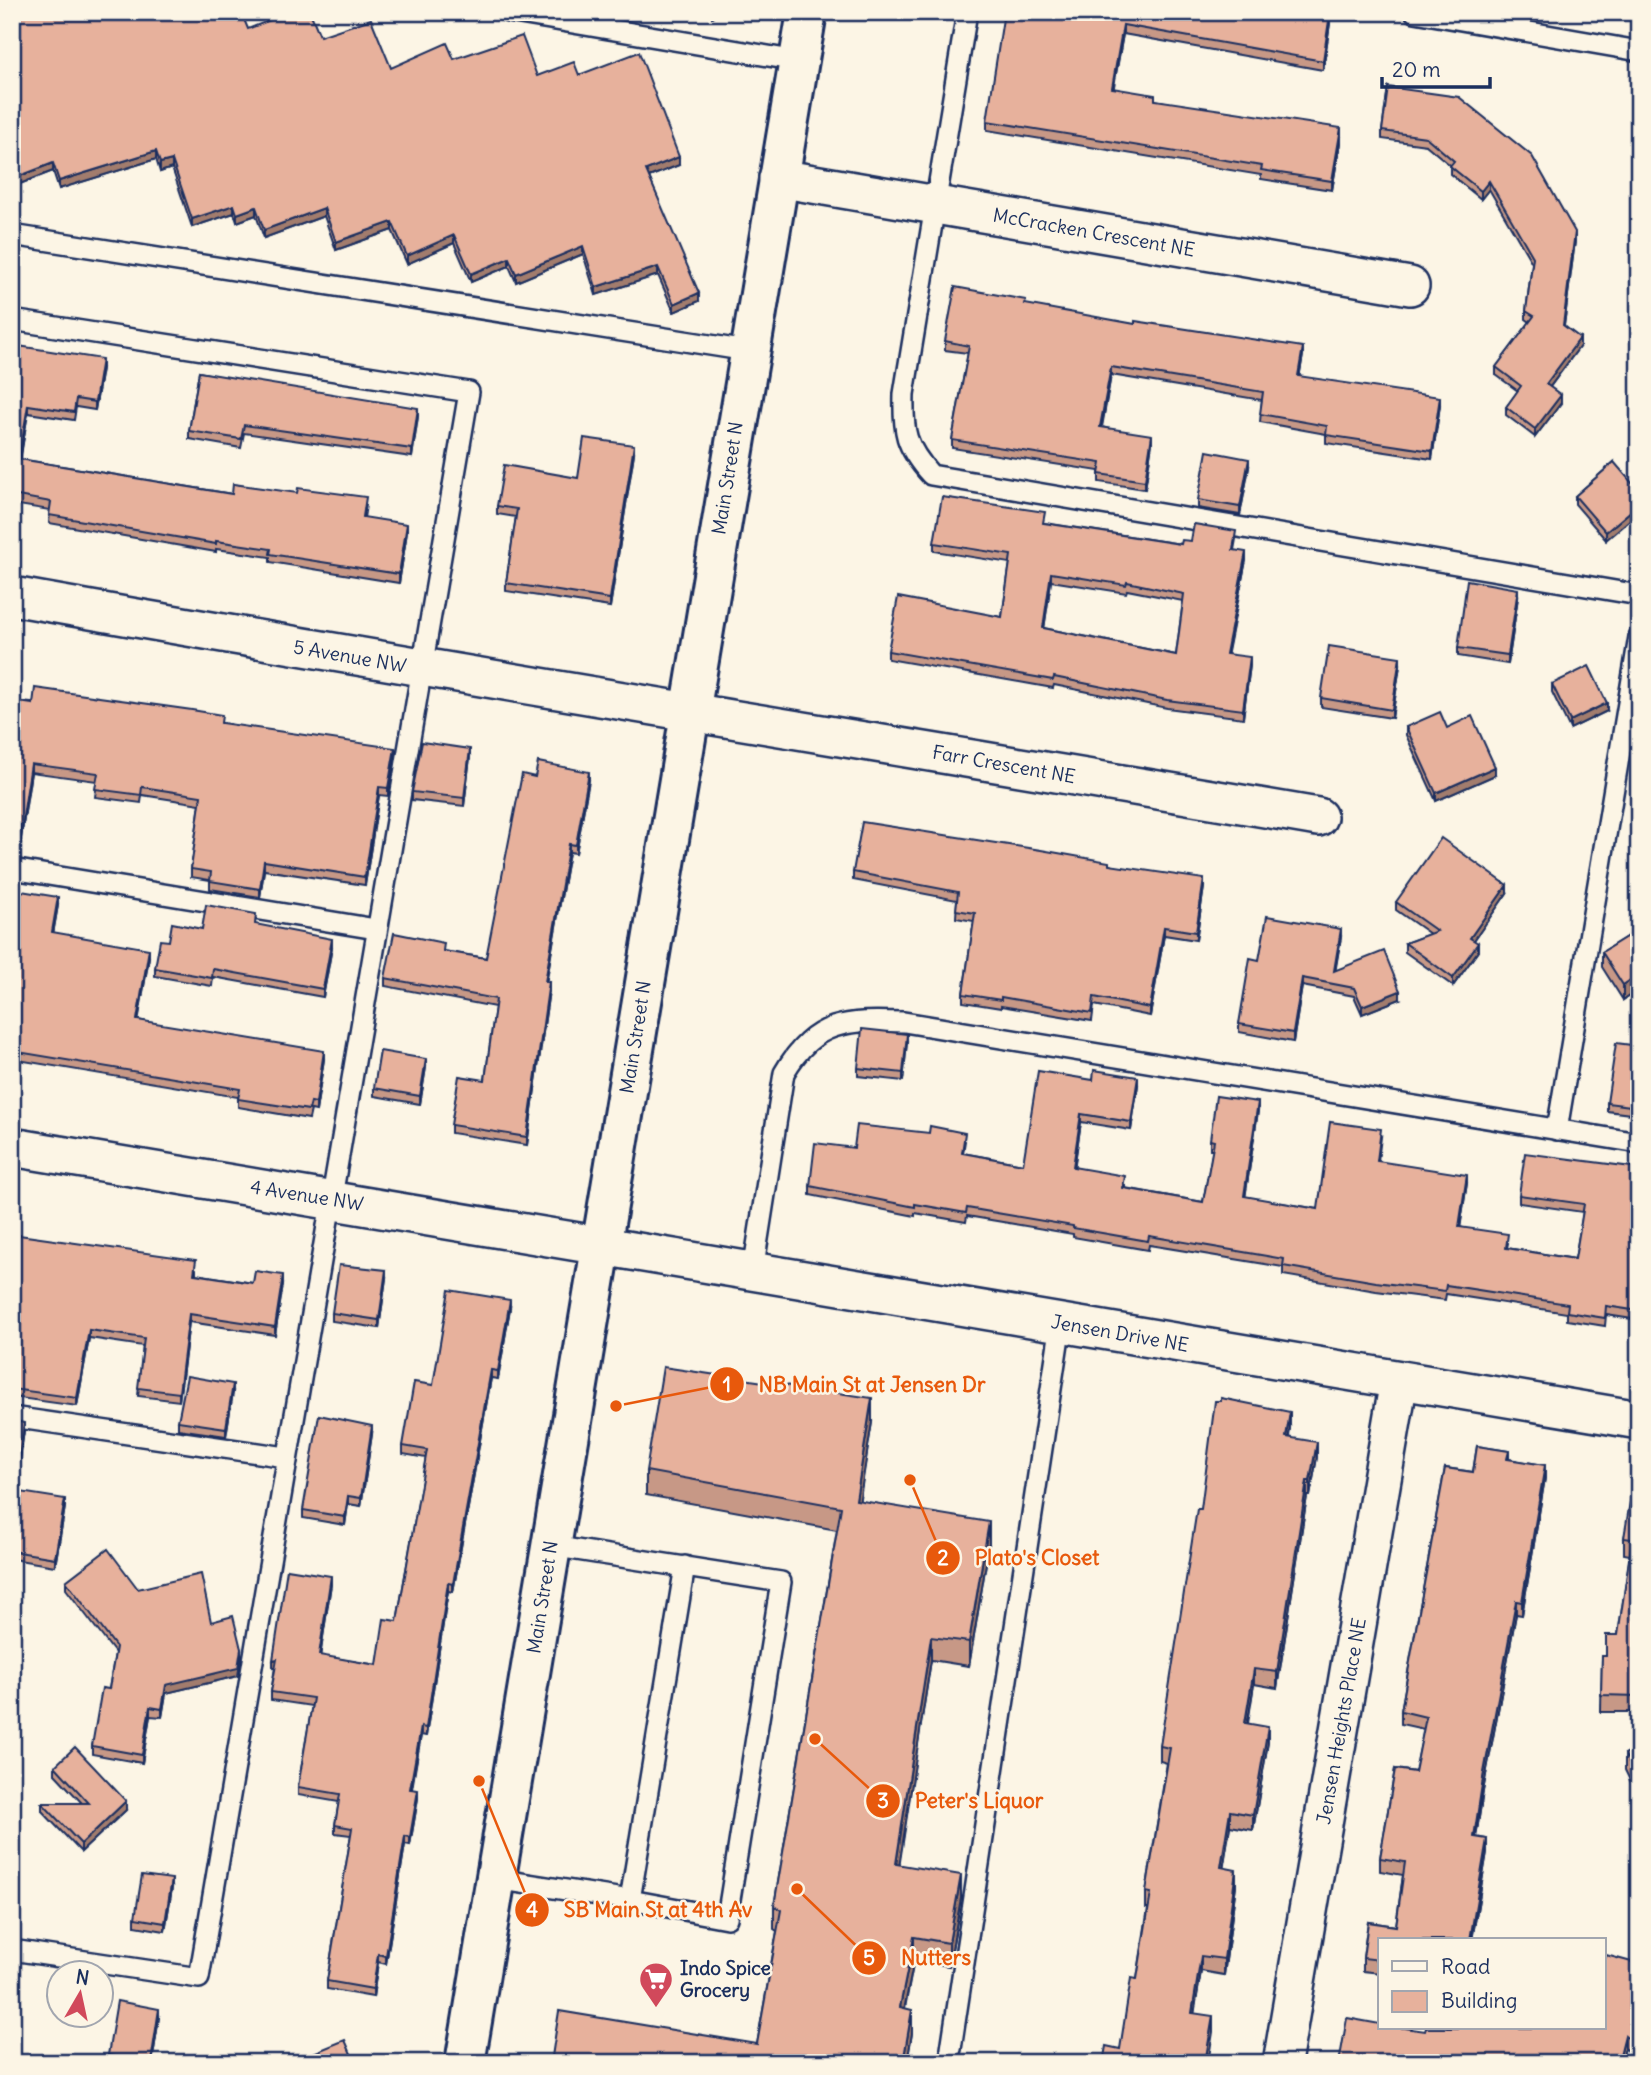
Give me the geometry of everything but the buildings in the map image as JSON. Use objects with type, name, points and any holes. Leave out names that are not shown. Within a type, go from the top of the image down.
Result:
[{"type":"main road","name":"Main Street N","points":[[465,2063],[748,351],[807,12]]},
{"type":"street","name":"McCracken Crescent NE","points":[[778,178],[1410,286]]},
{"type":"street","name":"5 Avenue NW","points":[[12,596],[421,669],[689,710]]},
{"type":"street","name":"Farr Crescent NE","points":[[689,710],[1318,817]]},
{"type":"street","name":"4 Avenue NW","points":[[12,1147],[601,1245]]},
{"type":"street","name":"Jensen Drive NE","points":[[601,1245],[1639,1420]]},
{"type":"street","name":"Jensen Heights Place NE","points":[[1282,2063],[1399,1380]]},
{"type":"lane","points":[[508,12],[798,61]]},
{"type":"lane","points":[[967,12],[904,394],[903,431],[914,456],[931,475],[1639,595]]},
{"type":"lane","points":[[1415,12],[1639,51]]},
{"type":"lane","points":[[12,235],[748,351]]},
{"type":"lane","points":[[12,320],[469,392],[329,1199],[199,1978],[12,1950]]},
{"type":"lane","points":[[1557,1130],[1639,638]]},
{"type":"lane","points":[[12,869],[376,929]]},
{"type":"lane","points":[[753,1271],[784,1073],[798,1050],[827,1027],[857,1021],[917,1024],[1639,1143]]},
{"type":"lane","points":[[951,2049],[1061,1323]]},
{"type":"lane","points":[[12,1417],[286,1457]]},
{"type":"lane","points":[[496,1879],[727,1917],[781,1582],[551,1546]]},
{"type":"lane","points":[[631,1900],[685,1566]]},
{"type":"place","name":"NB Main St at Jensen Dr","points":[[616,1406]]},
{"type":"place","name":"Plato's Closet","points":[[910,1480]]},
{"type":"place","name":"Peter's Liquor","points":[[815,1739]]},
{"type":"place","name":"SB Main St at 4th Av","points":[[479,1781]]},
{"type":"place","name":"Nutters","points":[[797,1889]]},
{"type":"place","name":"Indo Spice Grocery","points":[[656,2009]]}]
